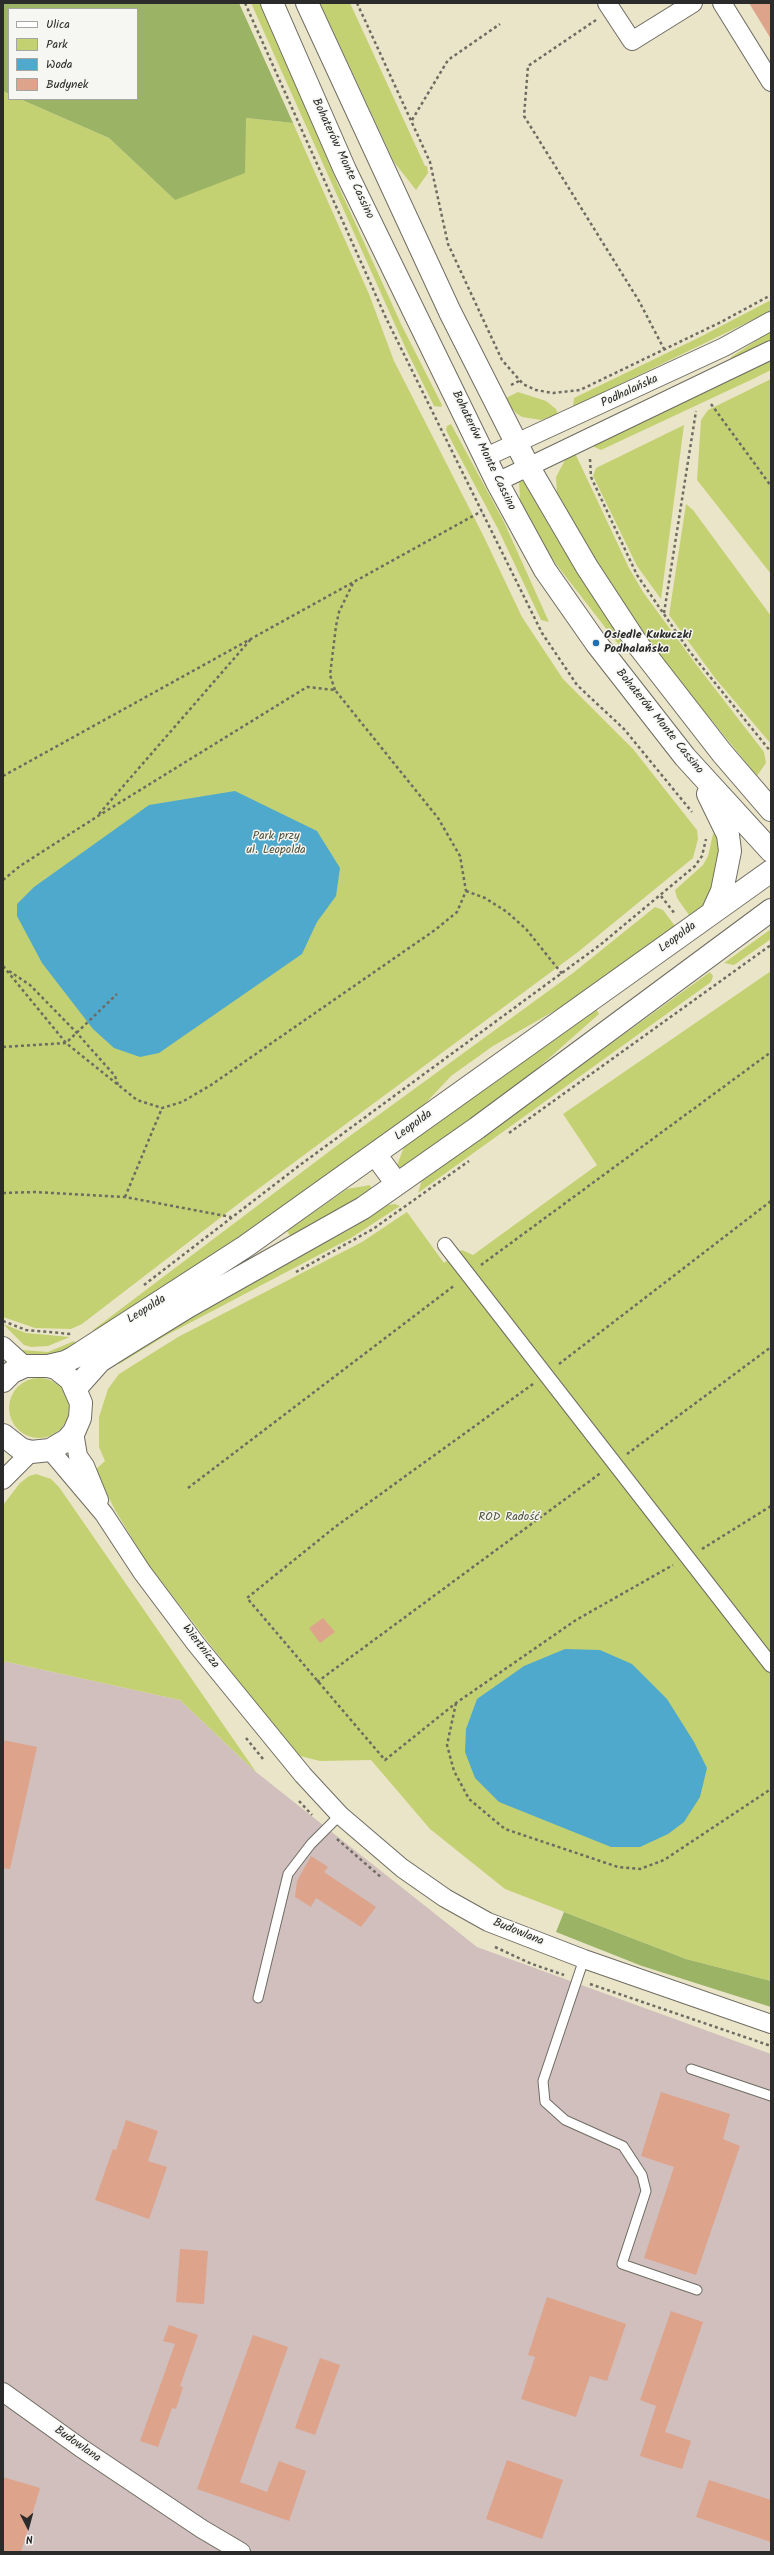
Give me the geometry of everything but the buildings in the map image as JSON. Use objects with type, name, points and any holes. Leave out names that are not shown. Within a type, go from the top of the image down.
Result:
[{"type":"street","name":"Bohaterów Monte Cassino","points":[[272,3],[345,170],[497,482],[545,570],[596,643],[685,756],[771,851]]},
{"type":"street","points":[[308,3],[450,312],[528,466],[587,567],[638,645],[717,747],[771,810]]},
{"type":"street","points":[[600,8],[632,41],[694,3]]},
{"type":"street","points":[[722,3],[771,82]]},
{"type":"street","name":"Podhalańska","points":[[486,457],[724,348],[771,321]]},
{"type":"street","name":"Podhalańska","points":[[497,482],[722,375],[771,350]]},
{"type":"street","points":[[685,756],[712,800],[728,835],[728,867],[722,891],[712,913]]},
{"type":"street","name":"Leopolda","points":[[48,1366],[65,1362],[246,1246],[771,871]]},
{"type":"street","name":"Leopolda","points":[[76,1388],[100,1361],[118,1349],[189,1306],[337,1224],[397,1184],[477,1128],[771,910]]},
{"type":"street","points":[[375,1154],[397,1184]]},
{"type":"street","points":[[445,1245],[686,1558],[771,1665]]},
{"type":"street","points":[[3,1346],[25,1366]]},
{"type":"street","points":[[3,1381],[12,1372],[25,1366],[48,1366],[64,1373],[76,1388],[80,1410],[74,1432],[63,1443],[40,1451],[3,1480]]},
{"type":"street","name":"Wiertnicza","points":[[74,1432],[78,1456],[85,1466],[104,1514],[142,1572],[196,1644],[303,1775]]},
{"type":"street","points":[[3,1437],[21,1449],[40,1451]]},
{"type":"street","name":"Wiertnicza","points":[[40,1451],[104,1514]]},
{"type":"street","name":"Budowlana","points":[[303,1775],[340,1815],[402,1868],[445,1898],[488,1922],[584,1959],[771,2024]]},
{"type":"street","name":"Budowlana","points":[[3,2392],[153,2495],[241,2552]]},
{"type":"lane","points":[[258,1998],[288,1874],[325,1828],[340,1815]]},
{"type":"lane","points":[[584,1959],[542,2081],[546,2102],[565,2120],[623,2146],[642,2175],[646,2191],[622,2264],[697,2290]]},
{"type":"lane","points":[[691,2069],[771,2096]]},
{"type":"path","points":[[356,3],[432,167],[448,244],[502,360],[519,381],[527,387],[547,393],[573,391],[664,349],[771,295]]},
{"type":"path","points":[[600,8],[598,19],[528,66],[524,116],[639,301],[664,349]]},
{"type":"path","points":[[411,120],[448,60],[500,24]]},
{"type":"path","points":[[711,404],[771,486]]},
{"type":"path","points":[[664,614],[696,411]]},
{"type":"path","points":[[588,454],[591,461],[591,477],[633,567],[664,614],[719,690],[771,752]]},
{"type":"path","points":[[3,776],[482,511]]},
{"type":"path","points":[[4,968],[66,1043],[136,1100],[162,1108],[182,1102],[211,1085],[435,930],[457,912],[466,891],[460,856],[438,818],[335,690],[330,675],[339,612],[354,581]]},
{"type":"path","points":[[98,816],[252,638]]},
{"type":"path","points":[[3,880],[20,866],[98,816],[307,687],[335,690]]},
{"type":"path","points":[[138,1290],[232,1217],[563,975],[695,866],[702,856],[706,836]]},
{"type":"path","points":[[466,891],[485,898],[507,912],[526,929],[563,975]]},
{"type":"path","points":[[660,896],[676,916]]},
{"type":"path","points":[[723,978],[771,945]]},
{"type":"path","points":[[4,968],[30,985],[76,1032],[114,1076],[119,1087]]},
{"type":"path","points":[[3,1046],[66,1043],[117,994]]},
{"type":"path","points":[[125,1197],[162,1108]]},
{"type":"path","points":[[3,1193],[34,1192],[125,1197],[232,1217]]},
{"type":"path","points":[[771,1201],[545,1375],[335,1527],[247,1598],[316,1682],[385,1760],[456,1703],[576,1620],[686,1558],[771,1506]]},
{"type":"path","points":[[3,1321],[26,1330],[76,1334]]},
{"type":"path","points":[[316,1682],[771,1347]]},
{"type":"path","points":[[456,1703],[447,1745],[454,1771],[469,1799],[505,1829],[618,1867],[640,1869],[664,1860],[771,1789]]},
{"type":"path","points":[[245,1736],[265,1761]]},
{"type":"path","points":[[296,1797],[325,1828],[386,1881]]},
{"type":"path","points":[[493,1946],[532,1964],[771,2046]]},
{"type":"shaded area","points":[[3,1661],[180,1700],[256,1772],[477,1947],[771,2054],[771,2552],[3,2552]]},
{"type":"green space","points":[[3,3],[239,3],[293,123],[246,118],[245,173],[175,200],[109,138],[22,100],[138,100],[138,8],[8,8],[8,94],[3,91]]},
{"type":"green space","points":[[251,3],[260,3],[299,88],[338,185],[401,324],[442,405],[441,407],[434,406],[405,347]]},
{"type":"green space","points":[[320,3],[350,3],[425,166],[427,166],[428,173],[416,190],[394,162]]},
{"type":"green space","name":"Park przy ul. Leopolda","points":[[3,91],[8,94],[8,100],[22,100],[109,138],[175,200],[246,118],[293,123],[369,294],[394,361],[484,537],[522,617],[563,679],[633,749],[697,830],[698,839],[693,858],[578,952],[246,1198],[82,1324],[71,1329],[35,1328],[3,1317]]},
{"type":"green space","points":[[771,300],[771,311],[573,407],[574,398],[702,336]]},
{"type":"green space","points":[[771,331],[771,342],[732,361],[731,357]]},
{"type":"green space","points":[[771,359],[771,370],[755,378],[601,450],[590,445]]},
{"type":"green space","points":[[771,379],[771,574],[697,480],[701,420],[708,410]]},
{"type":"green space","points":[[518,392],[546,401],[556,409],[558,414],[541,420],[522,417],[516,413],[504,399]]},
{"type":"green space","points":[[451,424],[504,522],[549,622],[541,620],[498,529],[446,430],[447,426]]},
{"type":"green space","points":[[684,425],[661,599],[637,566],[593,476],[596,468]]},
{"type":"green space","points":[[575,453],[629,568],[643,592],[695,663],[764,752],[766,763],[757,776],[662,659],[605,576],[568,516],[557,494],[556,477],[565,460]]},
{"type":"green space","points":[[519,479],[522,479],[564,551],[630,650],[625,653],[556,564],[540,540],[520,503]]},
{"type":"green space","points":[[686,504],[693,510],[771,616],[771,744],[715,678],[669,615]]},
{"type":"green space","points":[[718,830],[722,857],[710,895],[703,905],[689,915],[677,898],[675,890],[703,865],[708,856],[713,834]]},
{"type":"green space","points":[[655,907],[663,910],[675,926],[570,1002],[493,1046],[451,1076],[422,1107],[194,1272],[97,1335],[93,1330],[343,1141],[573,973]]},
{"type":"green space","points":[[771,929],[771,939],[734,965],[724,963]]},
{"type":"green space","name":"ROD Radość","points":[[771,971],[771,1981],[686,1959],[505,1889],[430,1829],[371,1760],[320,1761],[300,1756],[250,1696],[147,1563],[115,1510],[95,1470],[105,1461],[99,1447],[99,1417],[108,1389],[119,1374],[178,1337],[362,1242],[407,1212],[444,1263],[462,1250],[473,1255],[597,1165],[563,1114]]},
{"type":"green space","points":[[710,972],[713,976],[711,982],[418,1193],[422,1180]]},
{"type":"green space","points":[[596,1009],[599,1014],[521,1083],[400,1169],[396,1168],[404,1147]]},
{"type":"green space","points":[[370,1185],[372,1190],[349,1205],[290,1236],[287,1231],[347,1189]]},
{"type":"green space","points":[[395,1204],[400,1206],[351,1238],[165,1336],[119,1364],[115,1359],[180,1319],[347,1231],[388,1205]]},
{"type":"green space","points":[[3,1324],[26,1333],[70,1337],[48,1346],[31,1347],[24,1345]]},
{"type":"green space","points":[[74,1341],[77,1347],[55,1355],[29,1356],[19,1352],[12,1345],[14,1343],[22,1350],[48,1352]]},
{"type":"green space","points":[[33,1378],[45,1378],[61,1386],[67,1396],[69,1408],[67,1420],[61,1430],[45,1438],[33,1438],[17,1430],[9,1414],[9,1402],[17,1386]]},
{"type":"green space","points":[[36,1474],[51,1479],[59,1487],[256,1772],[180,1700],[3,1661],[3,1505],[20,1483],[29,1476]]},
{"type":"green space","points":[[564,1912],[686,1959],[771,1981],[771,2007],[642,1966],[556,1932]]},
{"type":"water","points":[[235,791],[317,831],[340,868],[336,896],[317,922],[302,954],[159,1053],[140,1057],[114,1048],[93,1029],[42,963],[17,916],[17,904],[34,887],[149,805]]},
{"type":"water","points":[[565,1649],[600,1650],[632,1664],[667,1699],[694,1742],[707,1768],[700,1797],[684,1822],[668,1834],[640,1847],[611,1847],[499,1802],[475,1778],[465,1752],[466,1729],[477,1699],[524,1666]]},
{"type":"place","name":"Osiedle Kukuczki Podhalańska","points":[[596,643]]}]
